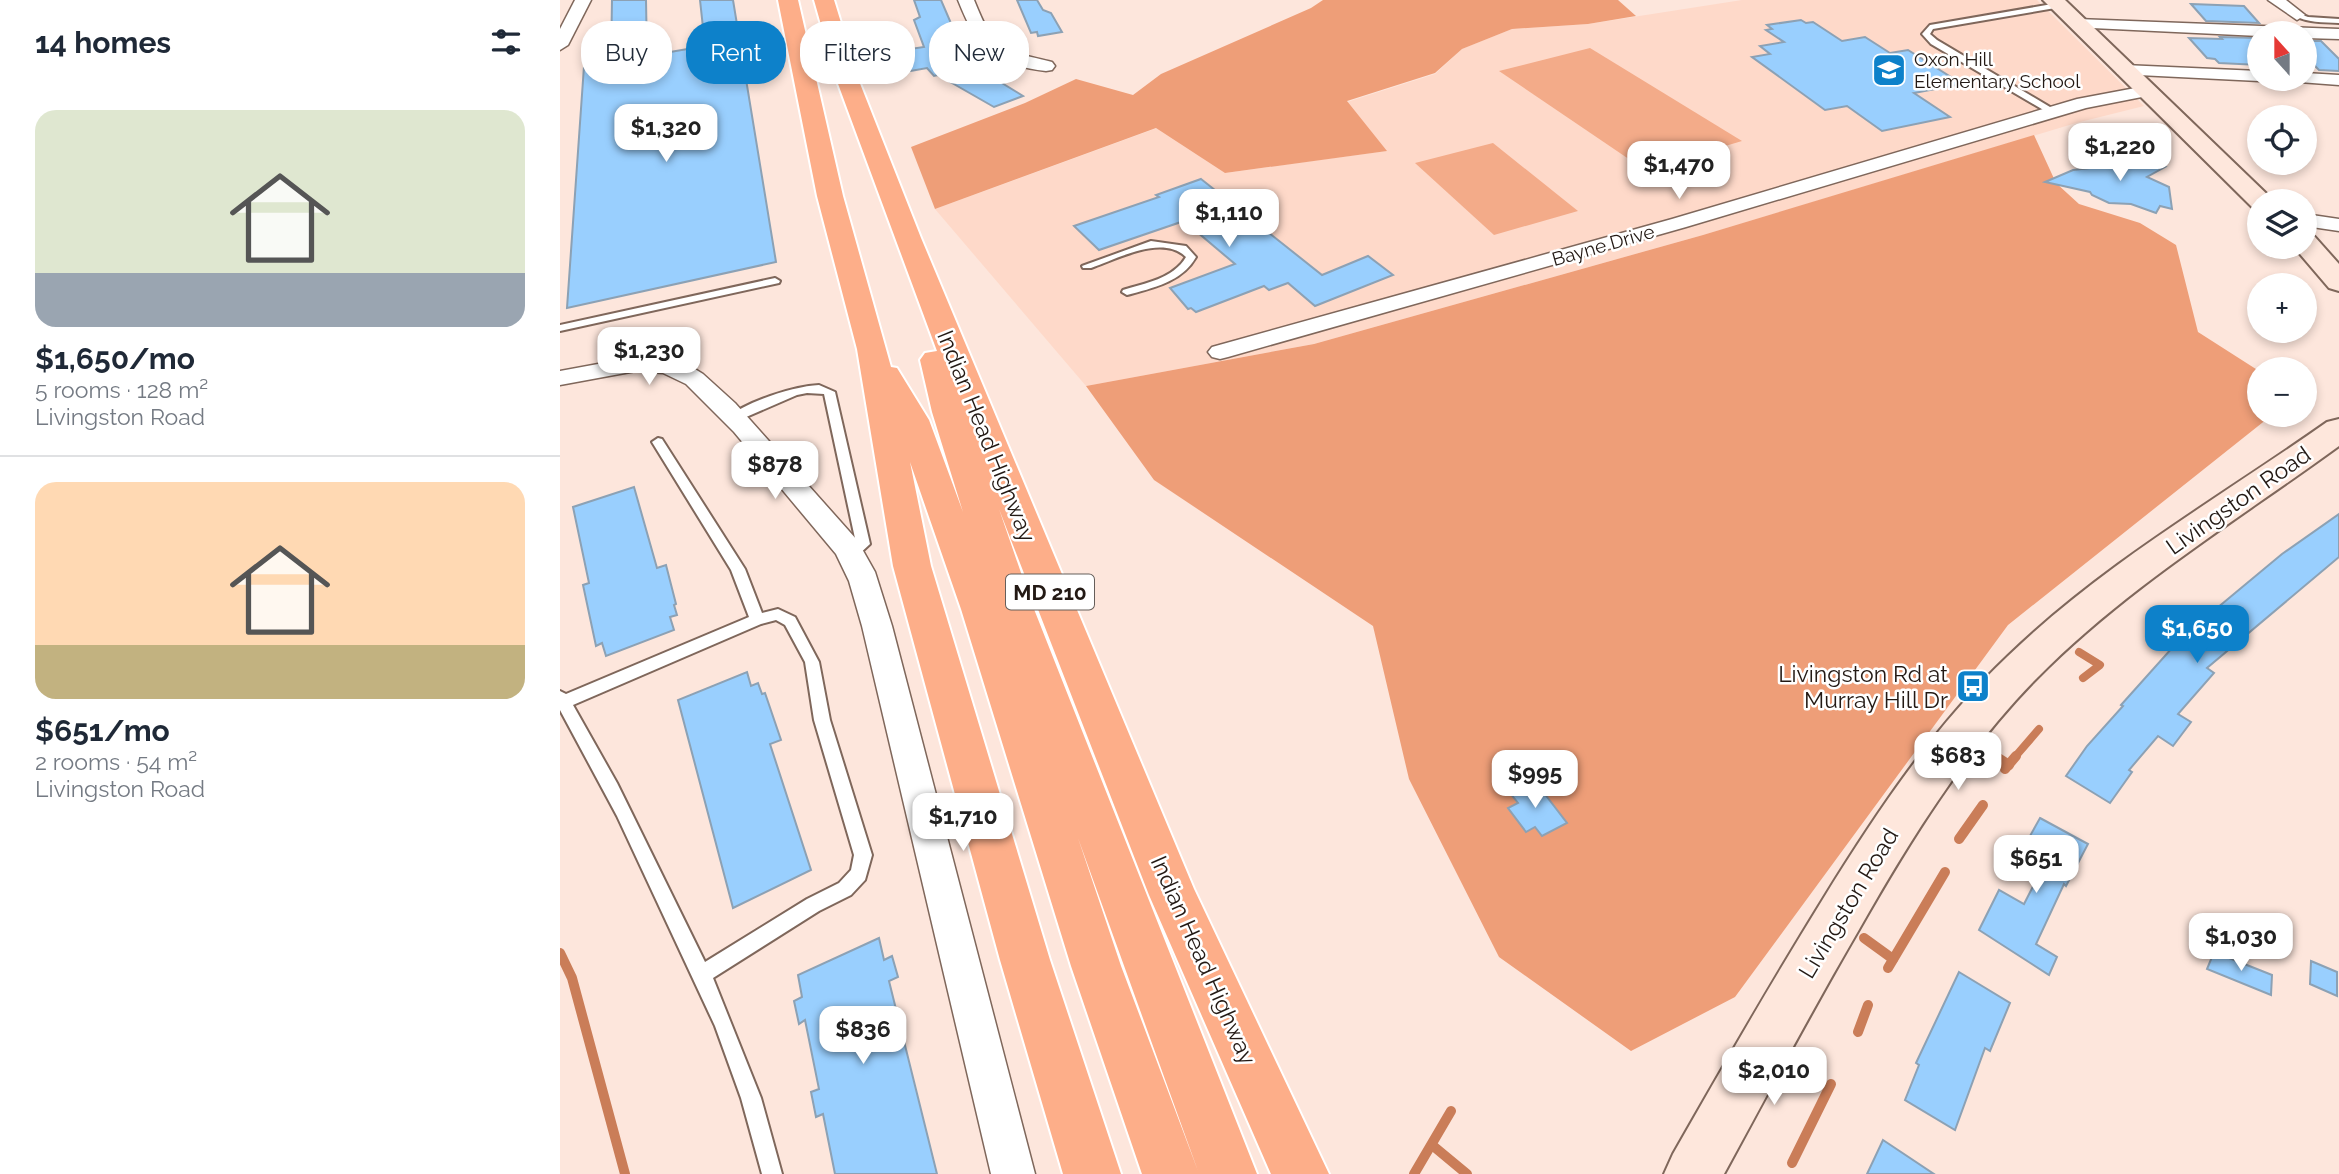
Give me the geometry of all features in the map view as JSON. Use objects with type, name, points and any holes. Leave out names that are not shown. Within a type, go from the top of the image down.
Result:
[{"type":"highway","points":[[788,0],[831,196],[872,349],[912,566],[1024,960],[1092,1174]]},
{"type":"highway","name":"Indian Head Highway","points":[[824,0],[848,81],[907,239],[1173,895],[1300,1174]]},
{"type":"highway","points":[[907,239],[948,412],[1010,599],[1228,1174]]},
{"type":"highway","points":[[872,349],[912,420],[972,584],[1096,966],[1171,1174]]},
{"type":"main road","points":[[2056,3],[2248,189]]},
{"type":"main road","points":[[2317,257],[2339,282]]},
{"type":"main road","name":"Livingston Road","points":[[1693,1174],[1788,1003],[1870,865],[1912,800],[1973,720],[2022,667],[2127,578],[2217,512],[2339,430]]},
{"type":"street","points":[[560,46],[583,0]]},
{"type":"street","points":[[966,0],[994,51],[1017,63],[1046,66]]},
{"type":"street","points":[[2276,0],[2297,15]]},
{"type":"street","points":[[2077,24],[2339,34]]},
{"type":"street","points":[[2124,70],[2247,75]]},
{"type":"street","points":[[2317,79],[2339,80]]},
{"type":"street","name":"Bayne Drive","points":[[1220,352],[1679,223],[2052,112],[2146,91]]},
{"type":"street","points":[[2317,222],[2339,225]]},
{"type":"street","points":[[560,378],[610,367],[661,365],[692,377],[733,418],[851,554],[863,577],[877,626],[1013,1174]]},
{"type":"lane","points":[[2052,112],[1934,42],[1926,34],[1930,27],[2056,3]]},
{"type":"lane","points":[[2297,15],[2307,19],[2339,21]]},
{"type":"lane","points":[[1087,266],[1151,244],[1182,248],[1191,257],[1187,267],[1177,274],[1127,292]]},
{"type":"lane","points":[[560,328],[775,281]]},
{"type":"lane","points":[[733,418],[793,392],[814,388],[829,392],[863,544],[851,554]]},
{"type":"lane","points":[[658,442],[738,569],[757,621]]},
{"type":"lane","points":[[703,974],[813,905],[845,889],[859,874],[863,855],[822,720],[812,662],[790,621],[778,614],[562,699],[600,764],[715,1000],[764,1133],[772,1174]]},
{"type":"shaded area","points":[[1323,0],[1618,0],[1636,16],[1588,24],[1512,29],[1462,49],[1435,73],[1347,101],[1387,151],[1225,173],[1156,128],[935,209],[911,147],[1025,103],[1076,79],[1133,95],[1161,74],[1311,8]]},
{"type":"shaded area","points":[[1742,0],[2037,0],[2144,106],[2076,123],[1703,235],[1314,344],[1086,386],[935,209],[1157,128],[1225,173],[1386,151],[1347,102],[1435,74],[1462,49],[1512,29],[1588,24]]},
{"type":"shaded area","points":[[1590,48],[1742,141],[1645,170],[1499,71]]},
{"type":"shaded area","points":[[2034,135],[2056,183],[2079,204],[2140,223],[2176,245],[2198,332],[2247,363],[2247,427],[2257,427],[2008,625],[1735,997],[1631,1051],[1499,957],[1409,779],[1373,626],[1154,480],[1086,386],[1314,344],[1703,235]]},
{"type":"shaded area","points":[[1493,143],[1578,211],[1494,235],[1415,163]]},
{"type":"building","points":[[612,0],[646,0],[646,21],[612,21]]},
{"type":"building","points":[[700,0],[733,0],[736,21],[702,21]]},
{"type":"building","points":[[914,0],[941,0],[950,21],[929,21],[929,70],[927,68],[915,70],[915,48],[924,47],[914,20],[920,17]]},
{"type":"building","points":[[1017,0],[1037,0],[1043,10],[1051,13],[1062,32],[1038,36],[1037,32],[1031,33],[1029,21],[1026,21]]},
{"type":"building","points":[[2191,4],[2244,6],[2257,21],[2247,23],[2206,21]]},
{"type":"building","points":[[1801,20],[1806,23],[1813,22],[1842,41],[1865,37],[1890,53],[1908,50],[1962,84],[1914,93],[1950,117],[1882,131],[1847,106],[1825,110],[1752,57],[1770,54],[1760,46],[1784,42],[1766,30],[1772,29],[1767,25]]},
{"type":"building","points":[[2220,37],[2247,38],[2247,64],[2219,63],[2215,59],[2207,58],[2189,38],[2222,39]]},
{"type":"building","points":[[2317,41],[2321,41],[2339,59],[2339,71],[2319,70]]},
{"type":"building","points":[[686,49],[686,84],[747,84],[776,262],[567,308],[583,84],[672,84],[672,52]]},
{"type":"building","points":[[954,84],[1004,84],[1023,96],[994,107]]},
{"type":"building","points":[[2105,153],[2165,167],[2147,177],[2169,187],[2172,209],[2160,206],[2156,213],[2131,204],[2109,203],[2090,192],[2045,182],[2073,170],[2108,166]]},
{"type":"building","points":[[1201,179],[1322,275],[1368,256],[1393,275],[1315,306],[1288,283],[1269,290],[1264,286],[1196,312],[1188,309],[1170,288],[1235,264],[1184,221],[1099,250],[1074,226],[1159,197],[1156,195]]},
{"type":"building","points":[[634,487],[657,568],[666,565],[677,615],[670,617],[674,630],[606,656],[602,643],[596,646],[583,585],[589,583],[573,507]]},
{"type":"building","points":[[2339,514],[2339,557],[2207,668],[2214,673],[2178,714],[2191,722],[2173,746],[2158,736],[2129,770],[2132,772],[2110,803],[2066,776],[2087,746],[2123,706],[2121,705],[2181,638],[2282,554]]},
{"type":"building","points":[[747,672],[751,686],[758,683],[762,694],[765,693],[781,740],[770,744],[811,870],[733,908],[678,700]]},
{"type":"building","points":[[1534,780],[1567,823],[1542,836],[1535,827],[1526,832],[1508,808],[1518,803],[1510,793]]},
{"type":"building","points":[[2040,818],[2088,844],[2066,886],[2064,884],[2036,944],[2057,957],[2049,975],[1979,930],[1999,890],[2024,904],[2043,867],[2020,854]]},
{"type":"building","points":[[879,938],[884,960],[892,956],[898,977],[889,981],[937,1174],[835,1174],[823,1114],[816,1117],[811,1092],[819,1089],[805,1020],[799,1024],[794,1001],[802,997],[798,975]]},
{"type":"building","points":[[2214,952],[2272,975],[2271,995],[2207,969]]},
{"type":"building","points":[[2311,961],[2337,972],[2337,996],[2310,984]]},
{"type":"building","points":[[1959,972],[2010,1003],[1990,1051],[1985,1048],[1955,1130],[1905,1100],[1919,1065],[1916,1063]]},
{"type":"building","points":[[1883,1140],[1934,1174],[1867,1174]]},
{"type":"waterway","points":[[2079,652],[2100,665],[2083,678]]},
{"type":"waterway","points":[[2014,758],[2039,729]]},
{"type":"waterway","points":[[1987,751],[1998,758]]},
{"type":"waterway","points":[[1995,756],[2009,765]]},
{"type":"waterway","points":[[2009,765],[2016,756]]},
{"type":"waterway","points":[[2005,769],[2009,765]]},
{"type":"waterway","points":[[1959,839],[1983,805]]},
{"type":"waterway","points":[[1888,968],[1945,872]]},
{"type":"waterway","points":[[1864,938],[1893,959]]},
{"type":"waterway","points":[[560,953],[572,978],[625,1174]]},
{"type":"waterway","points":[[1858,1032],[1868,1005]]},
{"type":"waterway","points":[[1792,1163],[1831,1084]]},
{"type":"waterway","points":[[1414,1174],[1451,1111]]},
{"type":"waterway","points":[[1432,1145],[1467,1174]]},
{"type":"place","name":"Oxon Hill Elementary School","points":[[1889,70]]},
{"type":"place","name":"Livingston Rd at Murray Hill Dr","points":[[1973,686]]}]
